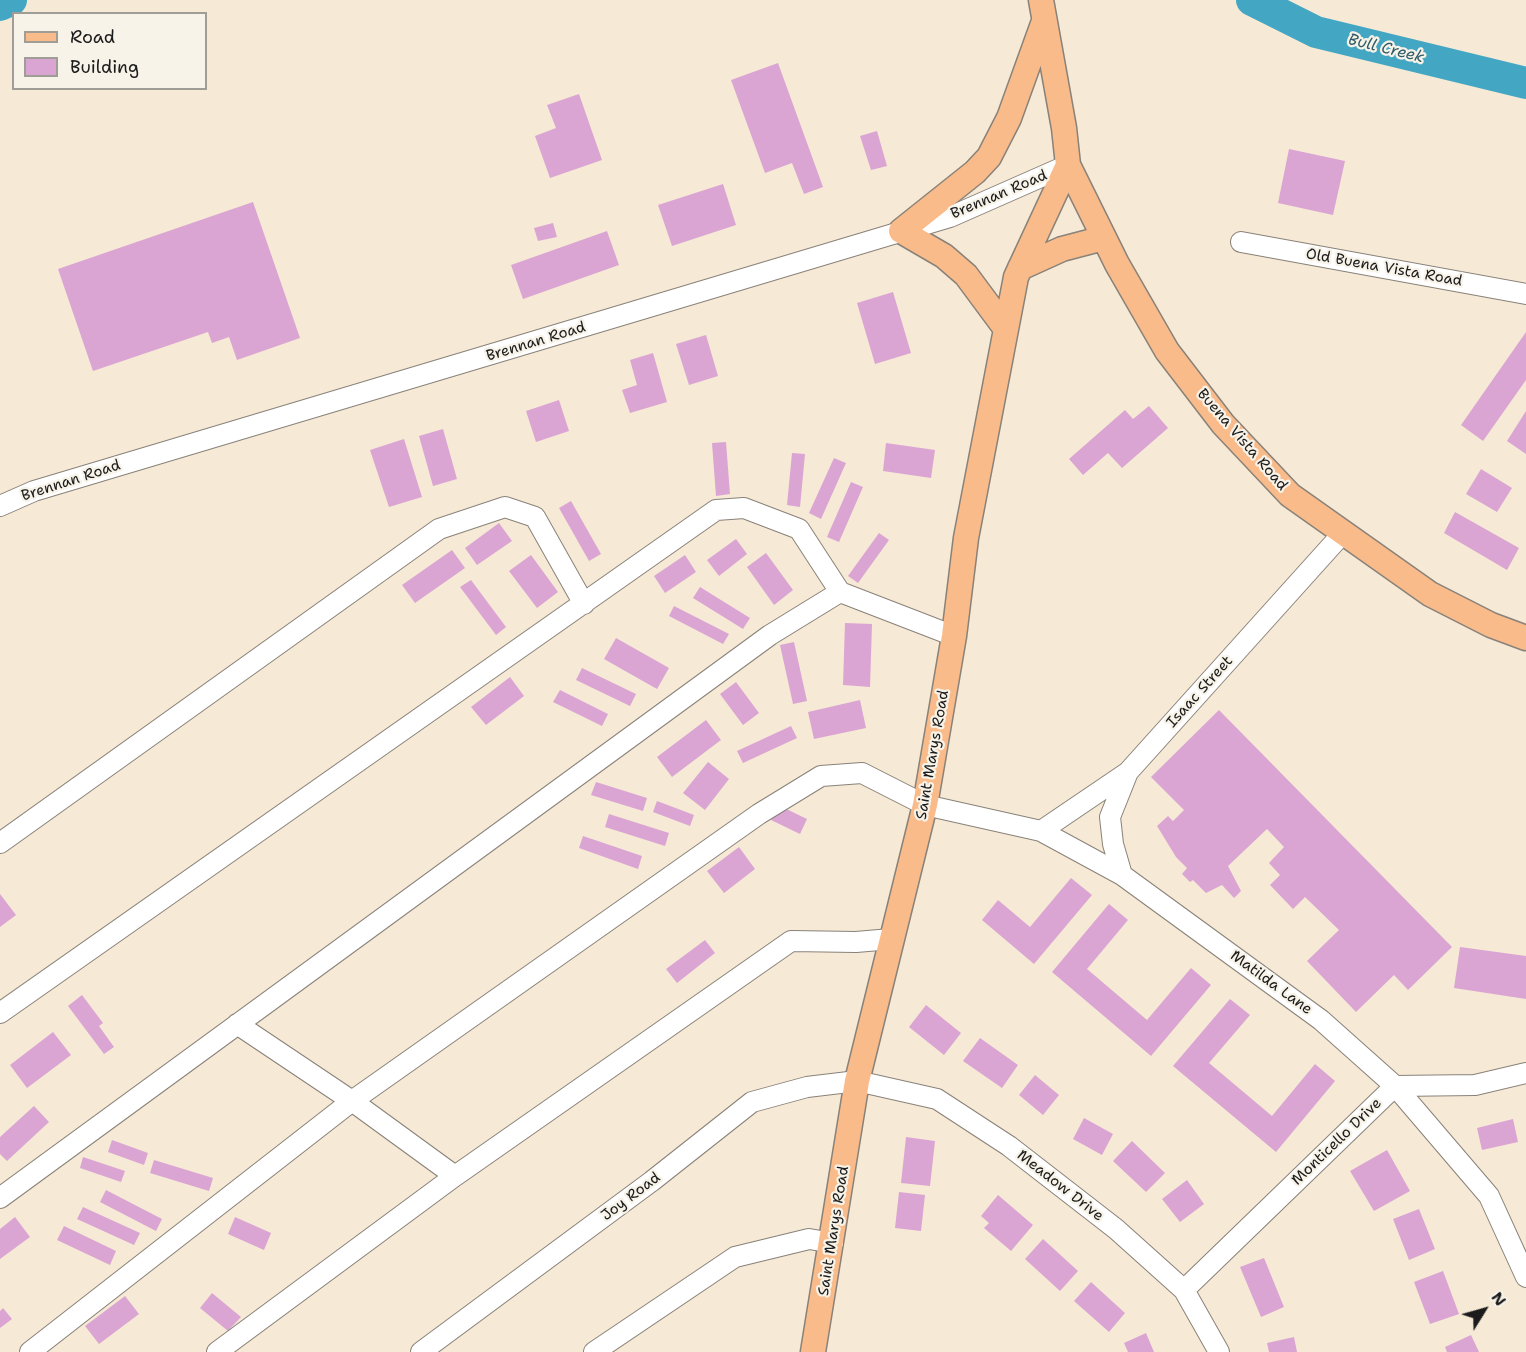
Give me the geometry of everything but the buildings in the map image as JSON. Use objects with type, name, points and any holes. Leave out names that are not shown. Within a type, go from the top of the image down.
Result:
[{"type":"main road","name":"Buena Vista Road","points":[[1042,11],[1064,128],[1068,165],[1104,238],[1167,351],[1223,424],[1290,495],[1343,533],[1430,594],[1491,625],[1526,638]]},
{"type":"main road","points":[[1006,329],[966,275],[944,255],[901,231],[975,172],[989,157],[1010,118],[1042,11]]},
{"type":"main road","name":"Saint Marys Road","points":[[813,1352],[833,1243],[857,1081],[925,805],[954,636],[966,537],[1006,329],[1020,268],[1068,165]]},
{"type":"main road","points":[[1020,268],[1062,249],[1104,238]]},
{"type":"street","name":"Brennan Road","points":[[0,506],[34,491],[950,217],[1068,165]]},
{"type":"street","name":"Old Buena Vista Road","points":[[1241,242],[1526,294]]},
{"type":"street","points":[[0,843],[439,529],[505,507],[535,517],[584,604]]},
{"type":"street","points":[[0,1013],[716,510],[744,508],[799,529],[840,592],[954,636]]},
{"type":"street","name":"Isaac Street","points":[[1122,874],[1113,844],[1110,817],[1128,772],[1343,533]]},
{"type":"street","points":[[0,1198],[770,635],[840,592]]},
{"type":"street","points":[[1041,831],[1128,772]]},
{"type":"street","name":"Matilda Lane","points":[[30,1352],[352,1101],[759,814],[821,776],[862,773],[925,805],[1041,831],[1122,874],[1321,1020],[1395,1086],[1490,1196],[1526,1276]]},
{"type":"street","points":[[217,1352],[456,1176],[791,941],[856,942],[891,939]]},
{"type":"street","points":[[237,1024],[352,1101],[456,1176]]},
{"type":"street","name":"Monticello Drive","points":[[1184,1290],[1395,1086],[1475,1086],[1526,1073]]},
{"type":"street","name":"Meadow Drive","points":[[857,1081],[937,1100],[1009,1146],[1116,1229],[1184,1290],[1219,1352]]},
{"type":"street","name":"Joy Road","points":[[421,1352],[652,1181],[752,1102],[807,1087],[857,1081]]},
{"type":"street","points":[[594,1352],[735,1257],[808,1239],[833,1243]]},
{"type":"waterway","name":"Bull Creek","points":[[0,5],[11,0]]},
{"type":"waterway","name":"Bull Creek","points":[[1252,0],[1316,32],[1526,83]]}]
